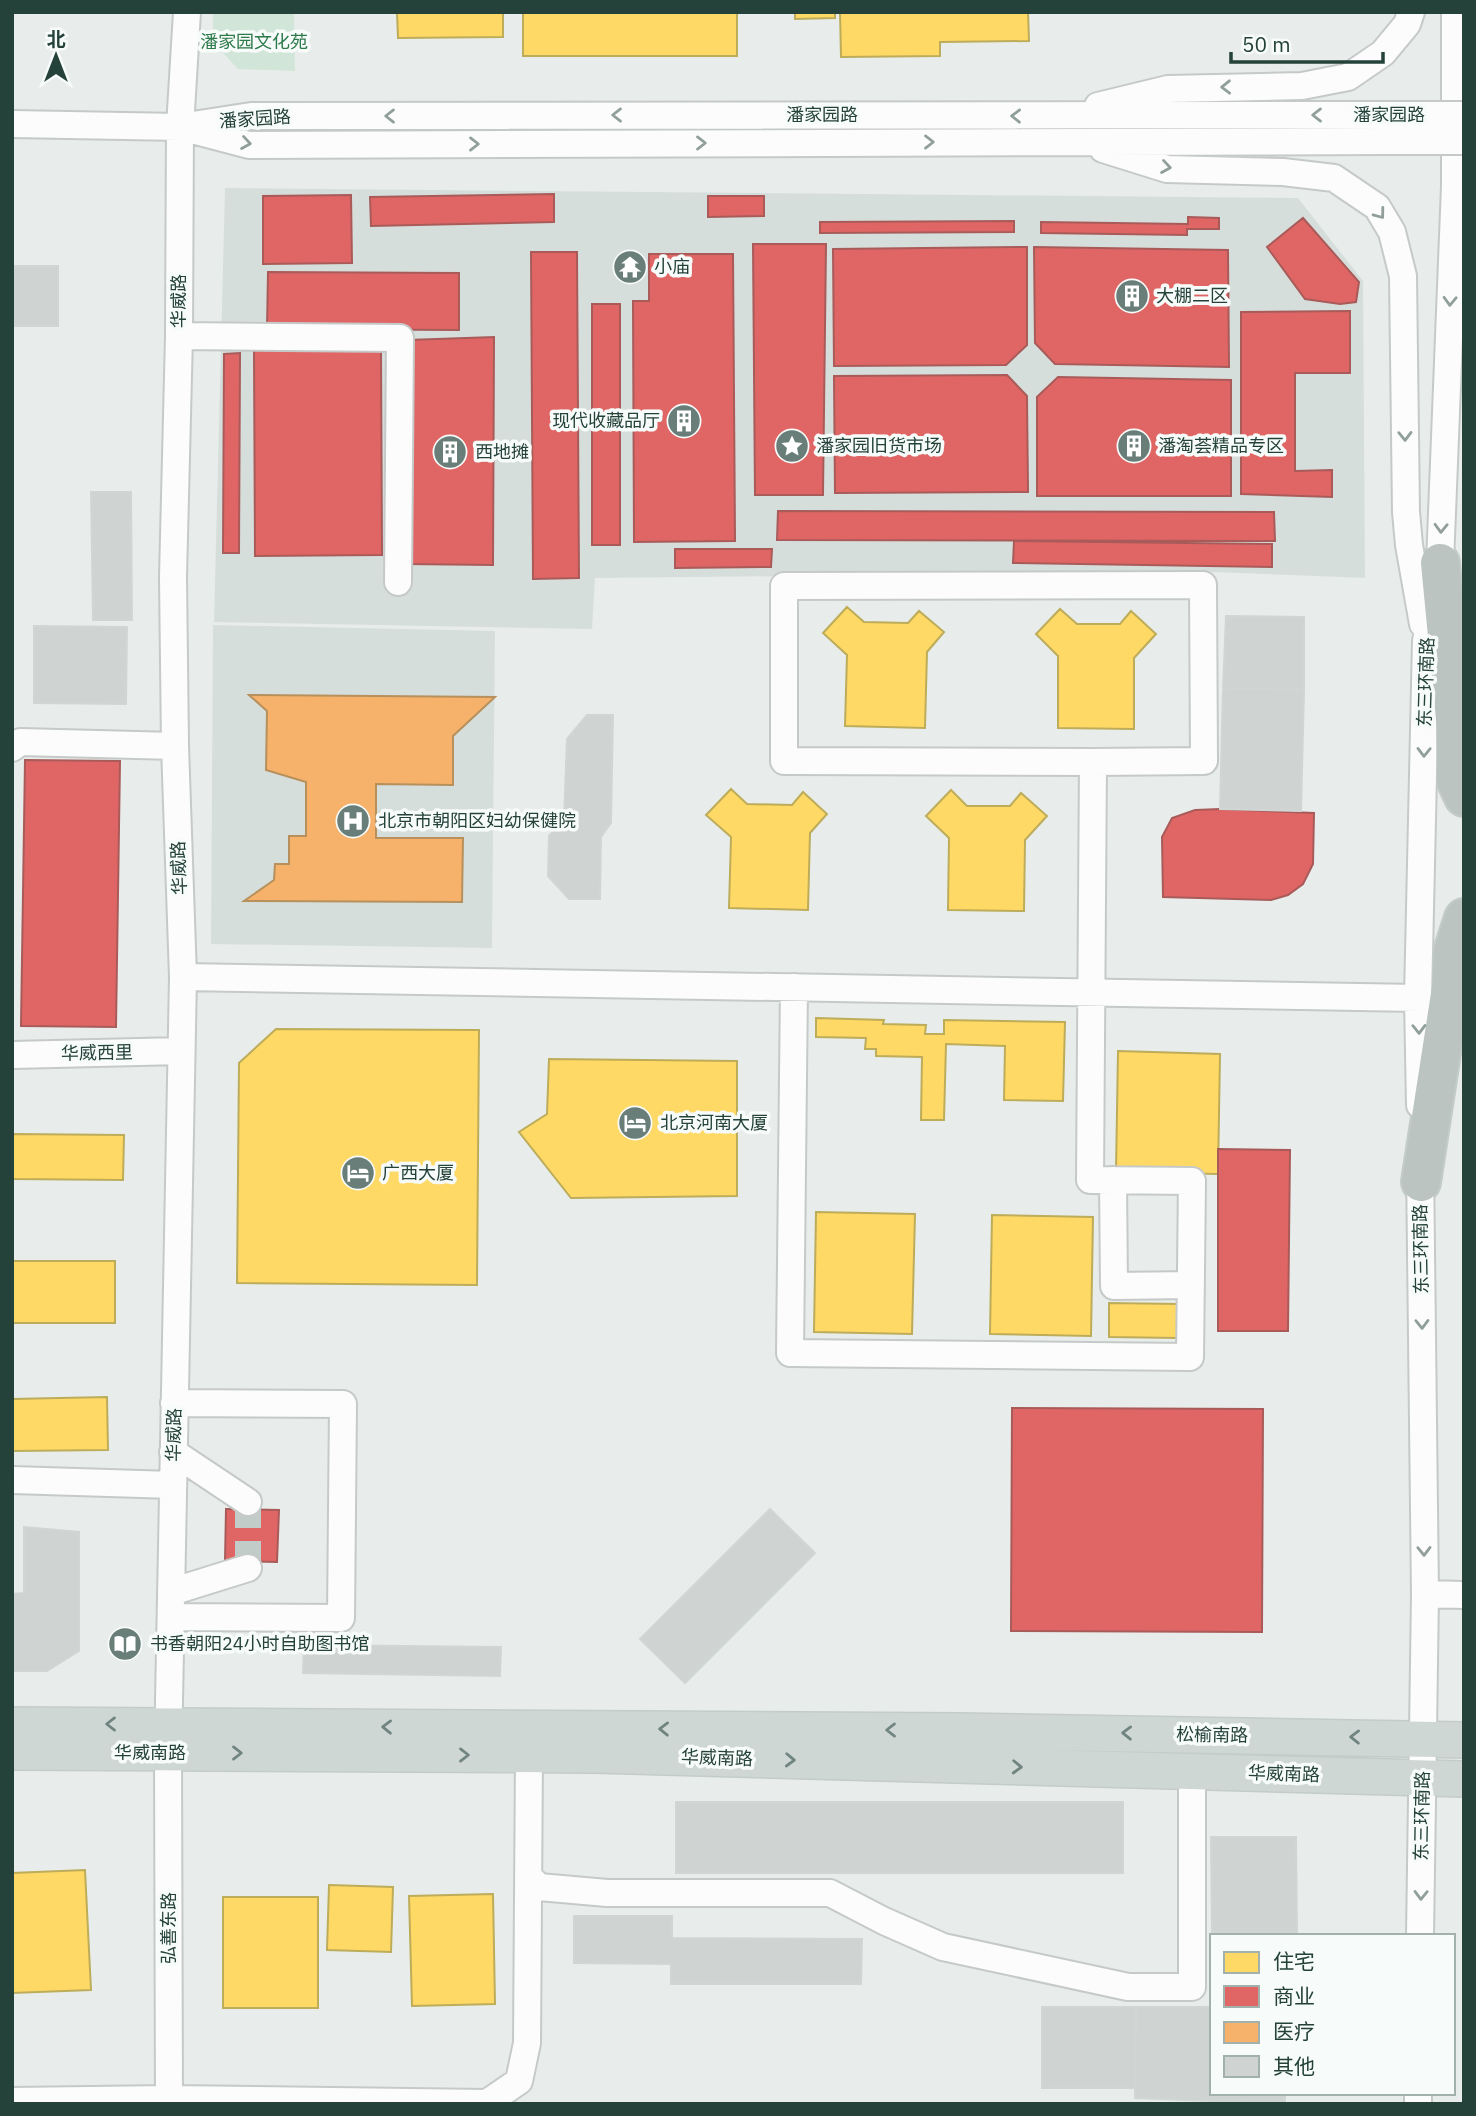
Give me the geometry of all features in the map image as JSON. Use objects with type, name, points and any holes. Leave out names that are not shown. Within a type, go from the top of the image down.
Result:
[{"type":"highway","points":[[1440,563],[1455,719],[1456,780],[1464,797]]},
{"type":"highway","points":[[1420,1182],[1451,988],[1453,952],[1464,918]]},
{"type":"main road","name":"华威南路","points":[[12,1725],[169,1739],[529,1756],[657,1756],[1464,1779]]},
{"type":"main road","name":"松榆南路","points":[[960,1731],[1464,1740]]},
{"type":"main road","name":"华威南路","points":[[12,1752],[169,1739],[960,1731]]},
{"type":"street","name":"华威路","points":[[169,1739],[183,977],[175,746],[173,577],[179,336],[180,127],[187,12]]},
{"type":"street","points":[[1057,116],[1168,89],[1302,86],[1348,76],[1382,53],[1407,24],[1411,12]]},
{"type":"street","name":"东三环南路","points":[[1420,1934],[1425,1594],[1418,998],[1426,641],[1440,563],[1455,186],[1455,12]]},
{"type":"street","name":"潘家园路","points":[[12,124],[180,127],[251,116],[1057,116],[1385,128]]},
{"type":"street","name":"潘家园路","points":[[180,127],[248,145],[1077,142],[1385,128],[1464,116]]},
{"type":"street","points":[[1385,128],[1464,141]]},
{"type":"street","points":[[1077,142],[1167,169],[1283,172],[1334,178],[1377,207],[1392,232],[1403,276],[1406,512],[1426,641]]},
{"type":"street","points":[[179,336],[400,338],[398,582]]},
{"type":"street","points":[[1203,585],[1204,761],[1093,762],[784,761],[784,586],[1203,585]]},
{"type":"street","points":[[12,748],[20,742],[175,746]]},
{"type":"street","points":[[794,988],[790,1353],[1190,1357],[1192,1181],[1090,1180],[1093,762]]},
{"type":"street","points":[[183,977],[1418,998]]},
{"type":"street","name":"华威西里","points":[[12,1055],[181,1051]]},
{"type":"street","points":[[1113,1180],[1114,1286],[1191,1284]]},
{"type":"street","points":[[171,1605],[341,1618],[343,1404],[174,1403]]},
{"type":"street","points":[[173,1452],[248,1502]]},
{"type":"street","points":[[12,1480],[173,1485]]},
{"type":"street","points":[[171,1605],[248,1569]]},
{"type":"street","points":[[1425,1594],[1464,1595]]},
{"type":"street","name":"弘善东路","points":[[169,1739],[169,2101]]},
{"type":"street","points":[[12,2102],[487,2103],[519,2081],[527,2043],[529,1756]]},
{"type":"street","points":[[528,1876],[539,1887],[607,1893],[830,1893],[943,1947],[1128,1987],[1192,1987],[1192,1771]]},
{"type":"shaded area","name":"潘家园旧货市场","points":[[225,188],[1298,198],[1363,281],[1365,578],[1213,572],[595,578],[592,629],[214,622]]},
{"type":"shaded area","name":"北京市朝阳区妇幼保健院","points":[[213,625],[495,631],[492,948],[211,944]]},
{"type":"green space","name":"潘家园文化苑","points":[[213,12],[294,12],[295,71],[238,69],[213,42]]},
{"type":"building: 住宅","points":[[397,12],[503,12],[503,37],[398,38]]},
{"type":"building: 住宅","points":[[523,12],[737,12],[737,56],[523,56]]},
{"type":"building: 住宅","points":[[795,12],[835,12],[835,18],[795,19]]},
{"type":"building: 住宅","points":[[840,12],[1028,12],[1029,41],[940,42],[940,56],[841,57]]},
{"type":"building: 住宅","points":[[847,607],[864,622],[908,623],[919,611],[944,632],[927,652],[925,728],[845,726],[847,655],[823,633]]},
{"type":"building: 住宅","points":[[1060,609],[1077,624],[1120,624],[1131,611],[1156,634],[1134,658],[1134,729],[1058,728],[1058,656],[1036,634]]},
{"type":"building: 住宅","points":[[731,789],[747,804],[792,805],[803,792],[827,814],[810,833],[808,910],[729,908],[731,837],[706,815]]},
{"type":"building: 住宅","points":[[951,790],[967,806],[1010,806],[1021,793],[1047,816],[1025,840],[1024,911],[948,910],[949,838],[926,816]]},
{"type":"building: 住宅","points":[[816,1018],[884,1020],[883,1024],[926,1025],[925,1034],[944,1034],[944,1020],[1065,1022],[1063,1101],[1004,1100],[1005,1046],[946,1044],[944,1120],[921,1120],[922,1057],[876,1056],[876,1049],[865,1049],[866,1038],[816,1037]]},
{"type":"building: 住宅","name":"广西大厦","points":[[276,1029],[479,1030],[477,1285],[237,1283],[239,1063]]},
{"type":"building: 住宅","points":[[1118,1051],[1220,1054],[1218,1174],[1116,1172]]},
{"type":"building: 住宅","name":"北京河南大厦","points":[[549,1059],[737,1061],[737,1196],[571,1198],[519,1132],[547,1114]]},
{"type":"building: 住宅","points":[[12,1134],[124,1135],[123,1180],[12,1179]]},
{"type":"building: 住宅","points":[[816,1212],[915,1214],[912,1334],[814,1332]]},
{"type":"building: 住宅","points":[[992,1215],[1093,1217],[1091,1336],[990,1334]]},
{"type":"building: 住宅","points":[[12,1261],[115,1261],[115,1323],[12,1323]]},
{"type":"building: 住宅","points":[[1109,1303],[1179,1304],[1178,1338],[1109,1337]]},
{"type":"building: 住宅","points":[[107,1397],[108,1450],[12,1451],[12,1399]]},
{"type":"building: 住宅","points":[[85,1870],[91,1990],[12,1993],[12,1873]]},
{"type":"building: 住宅","points":[[329,1885],[393,1887],[391,1952],[327,1950]]},
{"type":"building: 住宅","points":[[493,1894],[495,2004],[412,2006],[409,1896]]},
{"type":"building: 住宅","points":[[223,1897],[318,1897],[318,2008],[223,2008]]},
{"type":"building: 商业","points":[[554,194],[554,222],[371,226],[370,197]]},
{"type":"building: 商业","points":[[351,195],[352,263],[263,264],[263,196]]},
{"type":"building: 商业","points":[[708,196],[764,196],[764,216],[708,217]]},
{"type":"building: 商业","points":[[1188,217],[1219,218],[1219,229],[1187,229],[1187,235],[1041,233],[1041,222],[1188,224]]},
{"type":"building: 商业","points":[[1303,218],[1359,282],[1356,302],[1340,304],[1305,299],[1267,247]]},
{"type":"building: 商业","points":[[1014,221],[1014,232],[820,233],[820,222]]},
{"type":"building: 商业","points":[[753,244],[826,244],[823,495],[755,495]]},
{"type":"building: 商业","points":[[1027,247],[1027,345],[1006,365],[834,366],[833,249]]},
{"type":"building: 商业","name":"大棚二区","points":[[1034,247],[1228,250],[1229,367],[1055,364],[1035,343]]},
{"type":"building: 商业","points":[[531,252],[577,252],[579,578],[533,579]]},
{"type":"building: 商业","name":"现代收藏品厅","points":[[649,254],[733,254],[735,541],[634,542],[633,301],[649,301]]},
{"type":"building: 商业","points":[[268,272],[459,273],[459,330],[267,329]]},
{"type":"building: 商业","points":[[592,304],[620,304],[620,545],[592,545]]},
{"type":"building: 商业","points":[[1350,311],[1350,373],[1295,373],[1295,471],[1332,470],[1332,497],[1241,494],[1241,312]]},
{"type":"building: 商业","name":"西地摊","points":[[494,337],[493,565],[406,564],[408,340]]},
{"type":"building: 商业","points":[[381,348],[382,555],[255,556],[254,349]]},
{"type":"building: 商业","points":[[240,353],[239,553],[223,553],[224,354]]},
{"type":"building: 商业","points":[[1007,375],[1027,396],[1028,492],[835,493],[834,376]]},
{"type":"building: 商业","name":"潘淘荟精品专区","points":[[1058,377],[1231,380],[1231,496],[1037,496],[1037,397]]},
{"type":"building: 商业","points":[[778,511],[1274,512],[1275,541],[777,540]]},
{"type":"building: 商业","points":[[1014,541],[1272,544],[1272,567],[1013,563]]},
{"type":"building: 商业","points":[[675,549],[772,549],[771,567],[675,568]]},
{"type":"building: 商业","points":[[25,760],[120,761],[116,1027],[21,1026]]},
{"type":"building: 商业","points":[[1195,810],[1314,813],[1313,864],[1303,884],[1288,895],[1271,900],[1163,897],[1162,837],[1172,818]]},
{"type":"building: 商业","points":[[1218,1149],[1290,1150],[1288,1331],[1218,1331]]},
{"type":"building: 商业","points":[[1012,1408],[1263,1409],[1262,1632],[1011,1631]]},
{"type":"building: 商业","points":[[226,1509],[279,1510],[277,1562],[225,1561]]},
{"type":"building: 医疗","points":[[249,695],[495,697],[453,736],[453,785],[376,784],[376,838],[463,838],[462,902],[244,901],[274,880],[275,864],[289,864],[289,836],[306,836],[306,782],[266,770],[267,711]]},
{"type":"building: 其他","points":[[12,266],[58,266],[58,326],[12,326]]},
{"type":"building: 其他","points":[[91,492],[131,492],[132,620],[93,620]]},
{"type":"building: 其他","points":[[1226,616],[1304,617],[1304,690],[1223,688]]},
{"type":"building: 其他","points":[[34,626],[127,627],[126,704],[34,703]]},
{"type":"building: 其他","points":[[1223,688],[1304,690],[1301,811],[1220,809]]},
{"type":"building: 其他","points":[[587,715],[613,715],[611,823],[601,837],[600,899],[569,899],[548,876],[549,836],[564,819],[567,739]]},
{"type":"building: 其他","points":[[770,1509],[815,1553],[685,1683],[640,1639]]},
{"type":"building: 其他","points":[[24,1527],[79,1532],[79,1651],[47,1671],[12,1671],[12,1594],[24,1593]]},
{"type":"building: 其他","points":[[304,1645],[501,1647],[500,1676],[303,1673]]},
{"type":"building: 其他","points":[[676,1802],[1123,1802],[1123,1873],[676,1873]]},
{"type":"building: 其他","points":[[1211,1837],[1296,1837],[1297,1934],[1212,1934]]},
{"type":"building: 其他","points":[[574,1916],[672,1916],[672,1938],[862,1939],[861,1984],[671,1984],[671,1964],[574,1963]]},
{"type":"building: 其他","points":[[1042,2007],[1136,2007],[1135,2088],[1042,2088]]},
{"type":"building: 其他","points":[[1136,2007],[1210,2007],[1210,2095],[1285,2095],[1285,2104],[1135,2098]]},
{"type":"tunnel","points":[[248,1502],[248,1568]]},
{"type":"place","name":"小庙","points":[[630,267]]},
{"type":"place","name":"大棚二区","points":[[1132,296]]},
{"type":"place","name":"现代收藏品厅","points":[[684,421]]},
{"type":"place","name":"潘家园旧货市场","points":[[792,446]]},
{"type":"place","name":"潘淘荟精品专区","points":[[1134,446]]},
{"type":"place","name":"西地摊","points":[[450,452]]},
{"type":"place","name":"北京市朝阳区妇幼保健院","points":[[353,821]]},
{"type":"place","name":"北京河南大厦","points":[[635,1123]]},
{"type":"place","name":"广西大厦","points":[[358,1173]]},
{"type":"place","name":"书香朝阳24小时自助图书馆","points":[[125,1644]]}]
